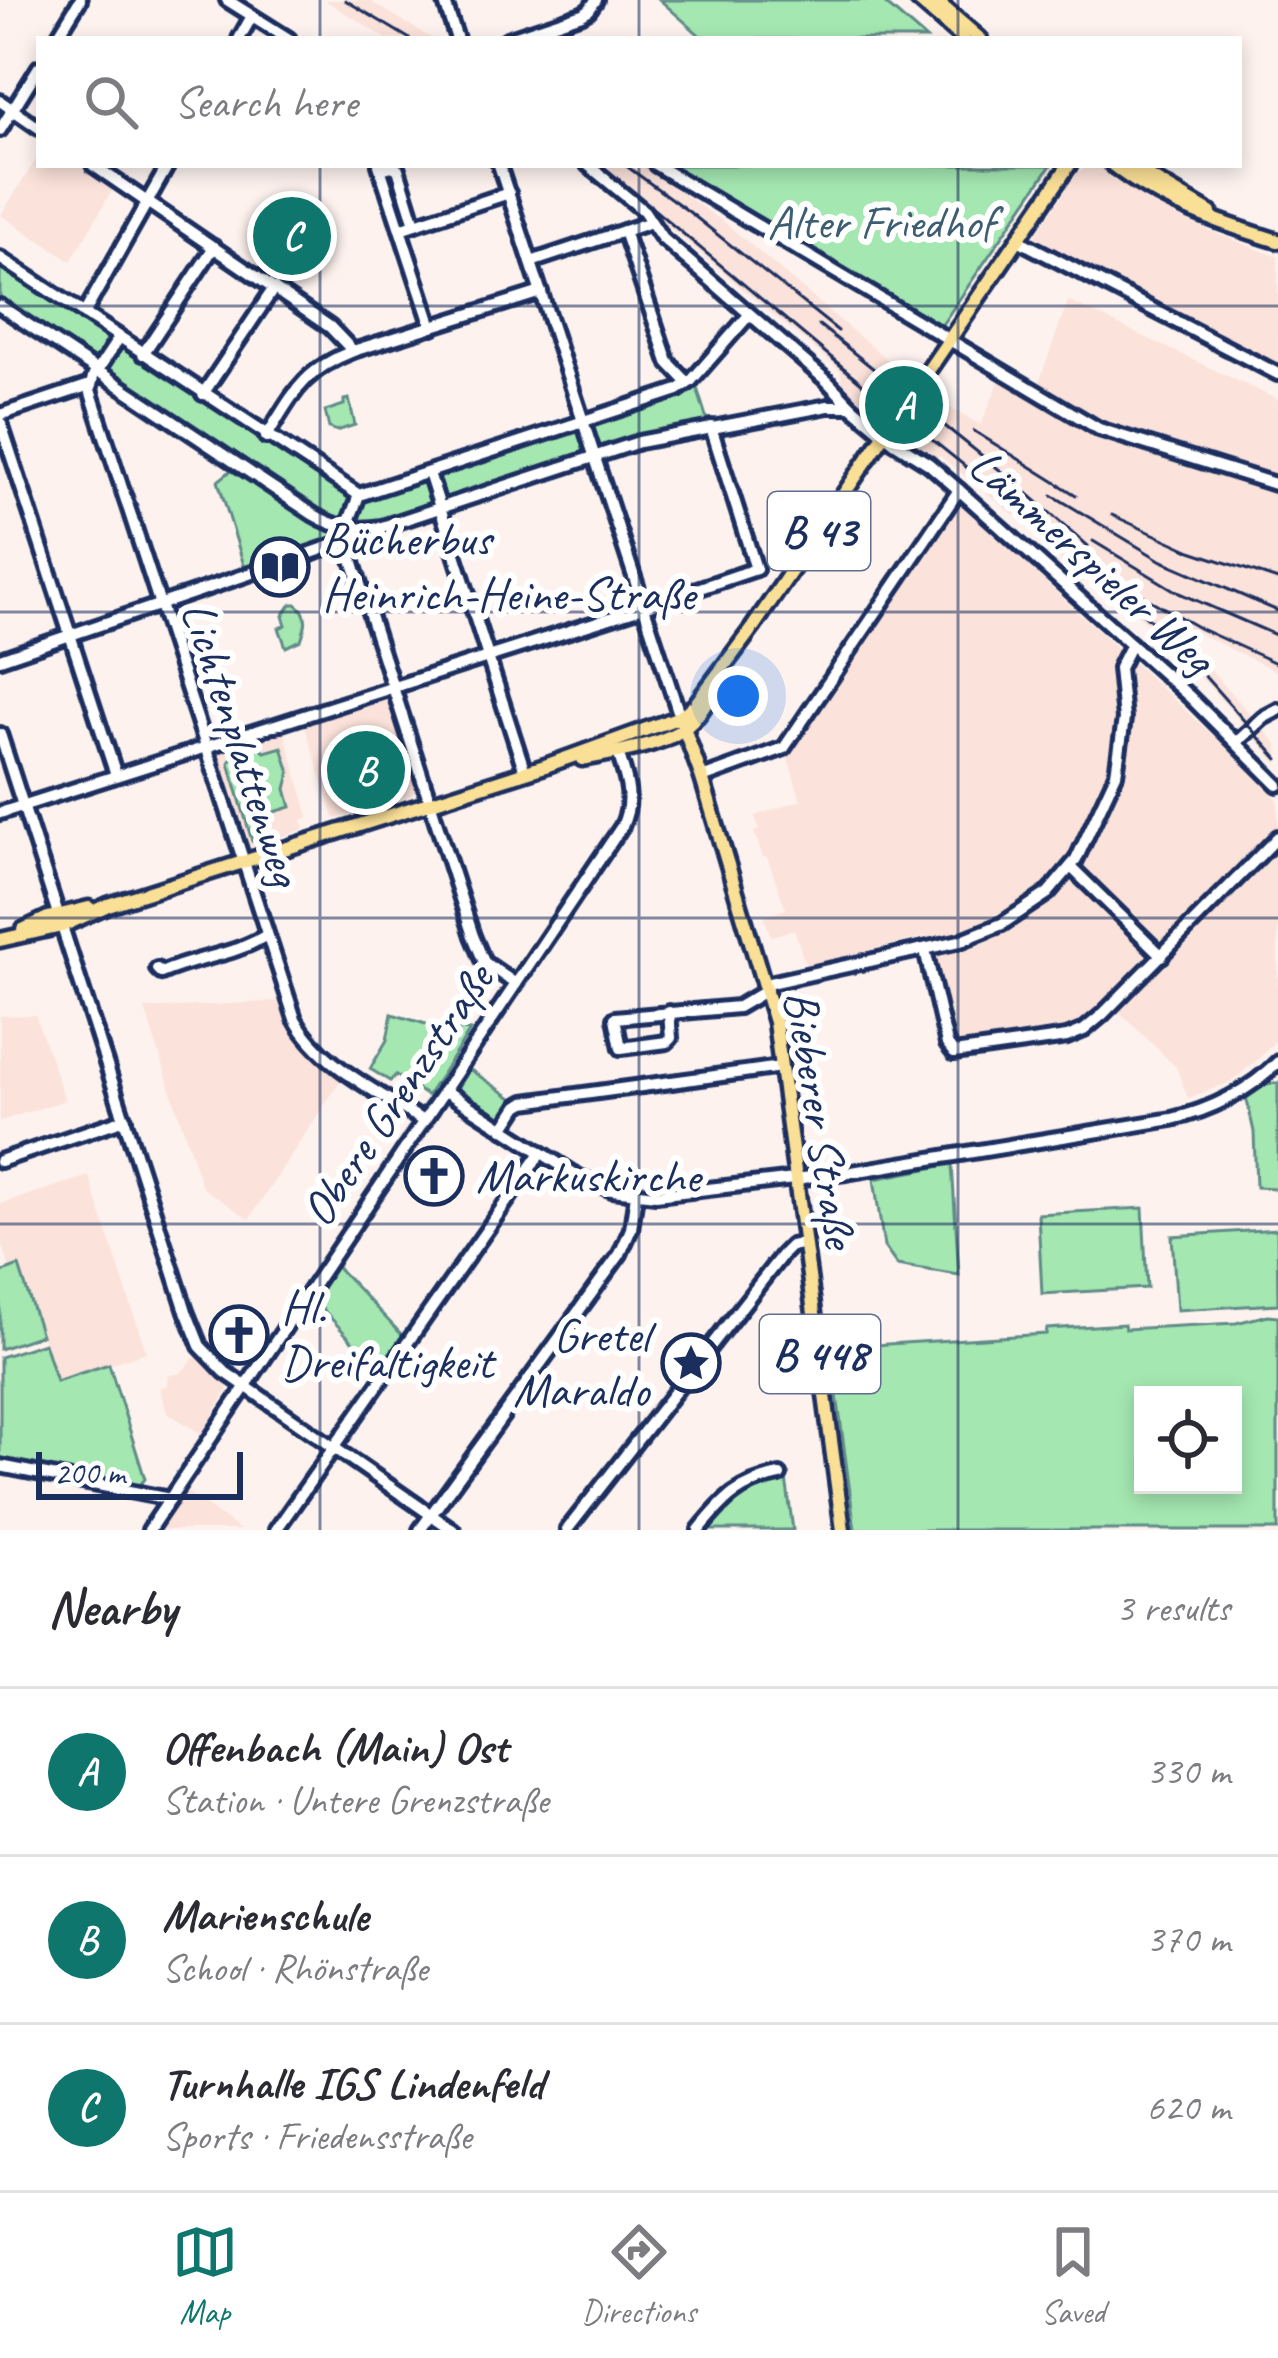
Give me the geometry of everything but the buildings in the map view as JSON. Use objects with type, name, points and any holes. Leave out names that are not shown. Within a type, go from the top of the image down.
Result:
[{"type":"main road","points":[[918,0],[960,36]]},
{"type":"main road","points":[[935,0],[977,36]]},
{"type":"main road","points":[[919,384],[1065,168]]},
{"type":"main road","points":[[1117,168],[1199,214],[1278,242]]},
{"type":"main road","points":[[1134,168],[1221,220]]},
{"type":"main road","name":"B 43","points":[[6,938],[682,723],[895,418]]},
{"type":"main road","name":"B 43","points":[[545,766],[618,752],[682,723],[711,696],[753,627]]},
{"type":"main road","name":"Bieberer Straße","points":[[682,723],[775,1022],[843,1530]]},
{"type":"street","points":[[62,36],[80,0]]},
{"type":"street","points":[[227,0],[284,36]]},
{"type":"street","points":[[445,0],[457,36]]},
{"type":"street","points":[[516,36],[582,14],[596,0]]},
{"type":"street","points":[[241,36],[252,16]]},
{"type":"street","points":[[0,130],[36,72]]},
{"type":"street","points":[[0,101],[36,126]]},
{"type":"street","points":[[97,168],[331,327],[353,351]]},
{"type":"street","points":[[84,314],[166,168]]},
{"type":"street","points":[[380,168],[432,327]]},
{"type":"street","points":[[396,168],[415,224]]},
{"type":"street","name":"Bieberer Straße","points":[[500,168],[682,723]]},
{"type":"street","name":"Lämmerspieler Weg","points":[[592,168],[644,212],[662,238],[851,406],[937,471],[1131,644],[1278,785]]},
{"type":"street","points":[[661,168],[1099,429],[1278,484]]},
{"type":"street","points":[[400,229],[508,194]]},
{"type":"street","points":[[531,262],[651,222]]},
{"type":"street","points":[[624,231],[668,362],[688,383]]},
{"type":"street","points":[[1018,240],[1278,374]]},
{"type":"street","points":[[143,354],[214,247]]},
{"type":"street","points":[[0,258],[359,495],[678,390],[748,315]]},
{"type":"street","points":[[203,394],[274,288]]},
{"type":"street","points":[[266,436],[305,378],[328,361],[541,292]]},
{"type":"street","points":[[0,306],[346,535]]},
{"type":"street","points":[[116,775],[0,418],[90,385],[119,338]]},
{"type":"street","points":[[817,408],[825,398],[827,381]]},
{"type":"street","name":"Lichtenplattenweg","points":[[90,385],[295,1019],[311,1043],[343,1069],[423,1121]]},
{"type":"street","points":[[0,659],[346,535],[639,442],[817,408],[851,406]]},
{"type":"street","points":[[711,427],[757,569],[781,586]]},
{"type":"street","points":[[429,473],[525,772]]},
{"type":"street","points":[[702,778],[784,748],[959,490]]},
{"type":"street","points":[[359,495],[346,535],[480,956],[516,984]]},
{"type":"street","points":[[0,813],[757,569]]},
{"type":"street","points":[[669,1012],[670,1040],[620,1048],[615,1018],[669,1012],[738,1007],[766,987],[960,941],[1002,924],[1040,899],[1072,868],[1116,774],[1124,719],[1119,668],[1131,644]]},
{"type":"street","points":[[670,689],[687,696],[703,693]]},
{"type":"street","points":[[1237,742],[1278,710]]},
{"type":"street","points":[[0,734],[195,1335],[213,1362],[453,1530]]},
{"type":"street","name":"Obere Grenzstraße","points":[[149,1530],[628,814],[630,792],[618,752]]},
{"type":"street","points":[[925,950],[951,1051],[958,1054],[1073,1035],[1102,1016],[1278,837]]},
{"type":"street","points":[[1072,868],[1162,956]]},
{"type":"street","points":[[157,969],[161,974],[190,961],[231,953],[267,934]]},
{"type":"street","points":[[444,1090],[590,1183],[664,1195],[846,1173],[1181,1117],[1239,1092],[1278,1062]]},
{"type":"street","points":[[502,1129],[525,1102],[781,1067]]},
{"type":"street","points":[[0,1161],[125,1119]]},
{"type":"street","points":[[277,1530],[540,1154]]},
{"type":"street","points":[[420,1530],[620,1254],[631,1229],[636,1194]]},
{"type":"street","points":[[567,1530],[791,1246],[805,1249]]},
{"type":"street","points":[[0,1466],[170,1499]]},
{"type":"street","points":[[699,1530],[733,1492],[780,1475]]},
{"type":"shaded area","points":[[325,0],[368,0],[428,36],[382,36]]},
{"type":"shaded area","points":[[36,160],[36,168],[82,168],[113,189],[71,261],[1,215]]},
{"type":"shaded area","points":[[598,168],[651,172],[725,223],[943,404],[981,425],[1001,377],[1036,391],[1068,301],[1278,400],[1278,672],[1175,622],[1178,634],[1278,745],[1278,764],[1210,687],[1113,592],[1064,554],[1083,581],[1078,584],[1021,516],[940,456],[933,459],[844,388],[840,370]]},
{"type":"shaded area","points":[[1086,168],[1105,169],[1135,192],[1207,230],[1278,257],[1278,369],[1031,242],[1077,173]]},
{"type":"shaded area","points":[[959,503],[1278,800],[1278,1038],[1231,1082],[1188,1098],[1176,1067],[1110,1003],[1066,1033],[963,1049],[952,1040],[927,936],[806,966],[794,929],[771,936],[764,917],[786,909],[754,832],[759,830],[755,816],[801,800],[787,756]]},
{"type":"shaded area","points":[[384,698],[404,742],[416,790],[335,819],[304,724]]},
{"type":"shaded area","points":[[284,731],[309,817],[302,820],[305,829],[249,847],[218,752]]},
{"type":"shaded area","points":[[282,1001],[306,1045],[344,1075],[249,1219],[202,1187],[145,1009]]},
{"type":"shaded area","points":[[35,1015],[65,1100],[0,1121],[0,1016]]},
{"type":"shaded area","points":[[89,1176],[146,1352],[56,1381],[19,1267],[10,1269],[0,1238],[0,1204]]},
{"type":"shaded area","points":[[201,1350],[227,1377],[227,1391],[202,1434],[168,1413],[159,1388],[168,1385],[167,1376],[181,1373]]},
{"type":"shaded area","points":[[183,1489],[240,1530],[154,1530]]},
{"type":"green space","points":[[660,0],[881,0],[923,36],[701,36]]},
{"type":"green space","name":"Alter Friedhof","points":[[677,168],[1049,168],[941,326]]},
{"type":"green space","points":[[0,262],[352,496],[693,385],[708,423],[586,454],[386,520],[342,521],[315,511],[0,302]]},
{"type":"green space","points":[[349,399],[355,425],[337,431],[329,428],[325,411]]},
{"type":"green space","points":[[234,468],[339,530],[342,538],[246,572],[218,481]]},
{"type":"green space","points":[[291,604],[303,612],[305,625],[301,640],[286,647],[279,628],[286,625],[283,616]]},
{"type":"green space","points":[[260,745],[265,752],[282,747],[290,773],[286,789],[291,807],[251,819],[257,839],[252,841],[229,763],[235,752]]},
{"type":"green space","points":[[392,1014],[470,1031],[427,1096],[396,1075],[390,1081],[370,1069],[387,1040]]},
{"type":"green space","points":[[469,1069],[515,1100],[500,1123],[454,1093]]},
{"type":"green space","points":[[1278,1083],[1278,1192],[1256,1187],[1254,1132],[1246,1096],[1248,1091]]},
{"type":"green space","points":[[952,1164],[959,1275],[897,1265],[884,1247],[874,1179]]},
{"type":"green space","points":[[1143,1208],[1147,1288],[1042,1294],[1038,1214]]},
{"type":"green space","points":[[1277,1229],[1278,1304],[1177,1310],[1172,1236]]},
{"type":"green space","points":[[19,1266],[41,1335],[0,1349],[0,1273]]},
{"type":"green space","points":[[336,1266],[405,1338],[380,1371],[314,1300]]},
{"type":"green space","points":[[1278,1316],[1278,1530],[855,1530],[831,1350],[1046,1334],[1047,1329],[1124,1324],[1125,1329]]},
{"type":"green space","points":[[44,1343],[56,1381],[109,1364],[145,1479],[139,1486],[0,1461],[0,1357]]},
{"type":"green space","points":[[786,1478],[793,1530],[705,1530],[740,1495]]},
{"type":"tunnel","points":[[895,419],[919,384]]},
{"type":"railway","points":[[345,0],[405,36]]},
{"type":"railway","points":[[605,168],[876,395],[1115,586],[1186,655],[1278,759]]},
{"type":"railway","points":[[629,168],[838,331]]},
{"type":"railway","points":[[819,325],[1088,546]]},
{"type":"railway","points":[[974,431],[1076,495]]},
{"type":"railway","points":[[1052,495],[1160,560],[1278,611]]},
{"type":"railway","points":[[1112,515],[1191,551],[1278,580]]},
{"type":"railway","points":[[1093,541],[1179,593],[1278,636]]},
{"type":"railway","points":[[1141,595],[1278,664]]},
{"type":"place","name":"Turnhalle IGS Lindenfeld","points":[[292,236]]},
{"type":"place","name":"Offenbach (Main) Ost","points":[[904,405]]},
{"type":"place","name":"Bücherbus Heinrich-Heine-Straße","points":[[280,567]]},
{"type":"place","name":"Marienschule","points":[[366,770]]},
{"type":"place","name":"Markuskirche","points":[[434,1176]]},
{"type":"place","name":"Hl. Dreifaltigkeit","points":[[239,1335]]},
{"type":"place","name":"Gretel Maraldo","points":[[691,1363]]}]
